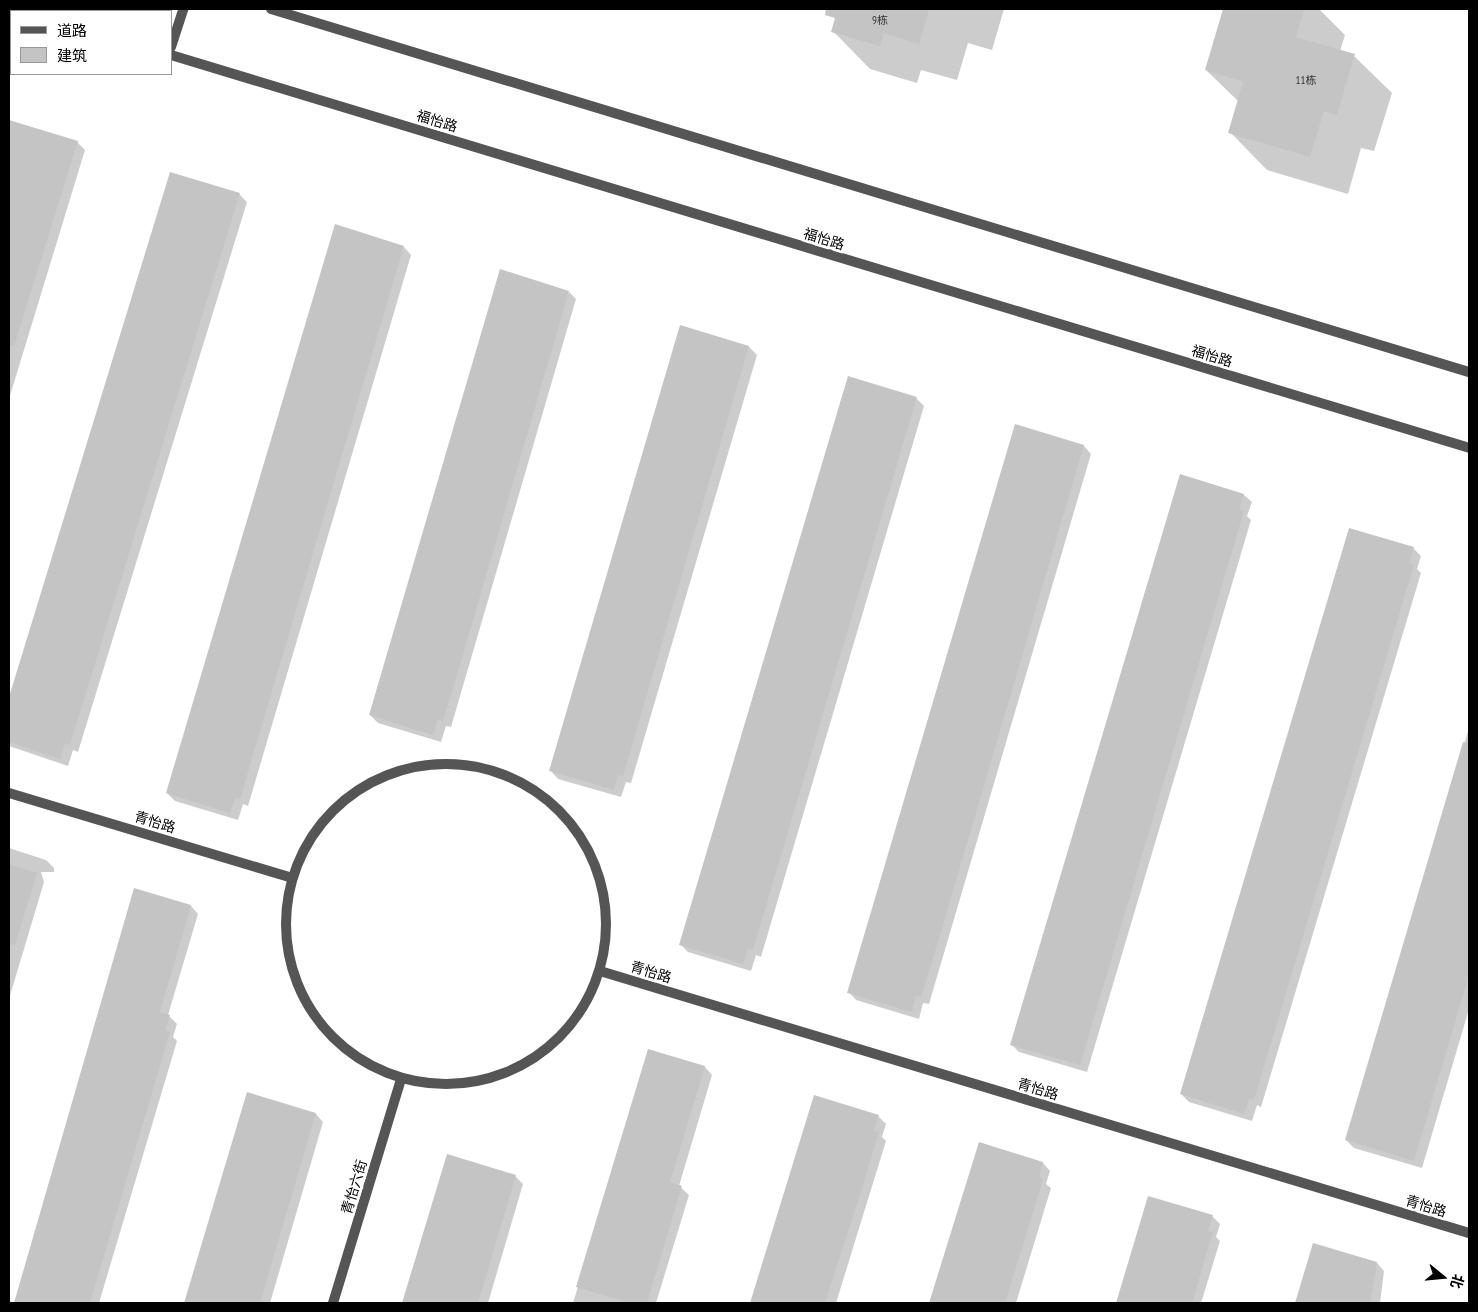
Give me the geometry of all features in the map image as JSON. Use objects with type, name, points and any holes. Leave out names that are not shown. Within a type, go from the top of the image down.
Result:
[{"type":"street","points":[[172,45],[183,9]]},
{"type":"street","points":[[271,9],[1469,372]]},
{"type":"street","name":"福怡路","points":[[172,55],[1469,448]]},
{"type":"street","points":[[437,764],[492,770],[542,795],[563,814],[584,844],[602,888],[606,915],[600,971],[574,1021],[534,1059],[473,1083],[427,1084],[401,1079],[350,1054],[307,1005],[290,962],[286,934],[292,878],[324,821],[358,790],[383,777],[437,764]]},
{"type":"street","name":"青怡路","points":[[9,793],[292,878]]},
{"type":"street","name":"青怡路","points":[[600,971],[1469,1233]]},
{"type":"street","name":"青怡六街","points":[[333,1303],[401,1079]]},
{"type":"building","points":[[826,9],[929,9],[919,44],[884,33],[880,46],[831,32],[835,18],[825,15]]},
{"type":"building","points":[[1223,9],[1304,9],[1296,37],[1355,54],[1337,115],[1324,111],[1310,157],[1228,133],[1243,82],[1205,70]]},
{"type":"building","points":[[9,120],[78,141],[14,346],[9,345]]},
{"type":"building","points":[[170,172],[240,193],[70,745],[65,743],[60,759],[9,742],[9,697]]},
{"type":"building","points":[[335,224],[404,246],[240,799],[235,797],[230,813],[166,793]]},
{"type":"building","points":[[500,269],[569,291],[443,721],[438,719],[433,735],[369,715]]},
{"type":"building","points":[[680,325],[749,346],[623,776],[618,775],[614,790],[549,771]]},
{"type":"building","points":[[848,376],[917,397],[753,950],[748,948],[743,964],[679,945]]},
{"type":"building","points":[[1015,424],[1084,445],[938,942],[921,997],[916,996],[912,1012],[847,993]]},
{"type":"building","points":[[1180,474],[1244,494],[1239,510],[1244,511],[1080,1065],[1010,1045]]},
{"type":"building","points":[[1349,528],[1414,547],[1409,563],[1414,565],[1254,1100],[1249,1098],[1244,1114],[1180,1094]]},
{"type":"building","points":[[1463,742],[1469,743],[1469,975],[1414,1161],[1345,1140]]},
{"type":"building","points":[[9,864],[37,873],[15,945],[9,944]]},
{"type":"building","points":[[134,888],[191,905],[160,1012],[170,1015],[165,1031],[170,1032],[90,1303],[14,1303]]},
{"type":"building","points":[[648,1049],[705,1066],[670,1182],[682,1186],[647,1303],[630,1303],[576,1287]]},
{"type":"building","points":[[247,1092],[316,1113],[260,1303],[184,1303]]},
{"type":"building","points":[[814,1095],[879,1115],[874,1131],[879,1132],[862,1188],[825,1303],[750,1303]]},
{"type":"building","points":[[979,1142],[1043,1162],[1039,1178],[1043,1179],[1005,1303],[929,1303]]},
{"type":"building","points":[[447,1154],[516,1175],[478,1303],[402,1303]]},
{"type":"building","points":[[1148,1196],[1213,1215],[1208,1231],[1213,1232],[1192,1303],[1116,1303]]},
{"type":"building","points":[[1313,1243],[1377,1262],[1370,1303],[1295,1303]]}]
